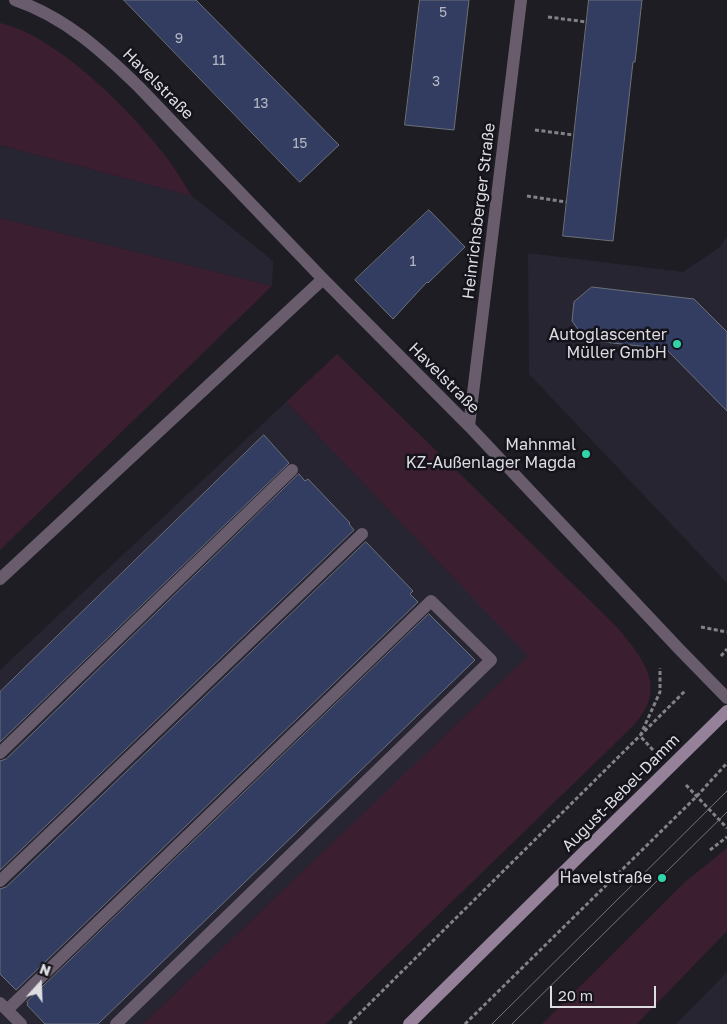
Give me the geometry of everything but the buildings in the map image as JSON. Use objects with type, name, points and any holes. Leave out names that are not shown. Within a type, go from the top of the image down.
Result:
[{"type":"main road","name":"August-Bebel-Damm","points":[[409,1024],[727,711]]},
{"type":"street","name":"Havelstraße","points":[[15,0],[59,19],[109,57],[139,86],[323,279],[469,426],[702,674],[727,698]]},
{"type":"street","name":"Heinrichsberger Straße","points":[[469,426],[521,0]]},
{"type":"street","points":[[0,579],[323,279]]},
{"type":"street","points":[[0,753],[292,470]]},
{"type":"street","points":[[0,881],[362,534]]},
{"type":"street","points":[[21,1024],[4,1006],[430,601],[491,660],[116,1024]]},
{"type":"path","points":[[548,17],[586,22]]},
{"type":"path","points":[[535,130],[574,135]]},
{"type":"path","points":[[527,196],[566,202]]},
{"type":"path","points":[[701,627],[727,632]]},
{"type":"path","name":"August-Bebel-Damm","points":[[640,736],[660,692],[660,668]]},
{"type":"path","name":"August-Bebel-Damm","points":[[349,1024],[664,712]]},
{"type":"path","points":[[465,1024],[697,796],[727,763]]},
{"type":"path","points":[[697,796],[708,810],[727,828]]},
{"type":"path","points":[[710,850],[727,837]]},
{"type":"shaded area","points":[[0,23],[22,30],[45,43],[92,78],[114,98],[152,139],[192,196],[0,145]]},
{"type":"shaded area","points":[[0,145],[192,196],[273,261],[272,286],[0,218]]},
{"type":"shaded area","points":[[0,218],[272,286],[0,550]]},
{"type":"shaded area","points":[[727,236],[727,583],[529,374],[528,253],[683,272],[720,247]]},
{"type":"shaded area","points":[[337,354],[617,627],[643,662],[651,686],[649,698],[644,711],[634,725],[326,1024],[143,1024],[528,656],[286,402]]},
{"type":"shaded area","points":[[286,402],[529,656],[143,1024],[0,1024],[0,670]]},
{"type":"shaded area","points":[[727,848],[727,931],[637,1024],[542,1024],[685,882]]},
{"type":"shaded area","points":[[727,972],[727,1024],[676,1024]]},
{"type":"tram line","points":[[492,1024],[727,791]]},
{"type":"tram line","points":[[512,1024],[727,812]]},
{"type":"place","name":"Autoglascenter Müller GmbH","points":[[677,344]]},
{"type":"place","name":"Mahnmal KZ-Außenlager Magda","points":[[586,454]]},
{"type":"place","name":"Havelstraße","points":[[662,878]]}]
